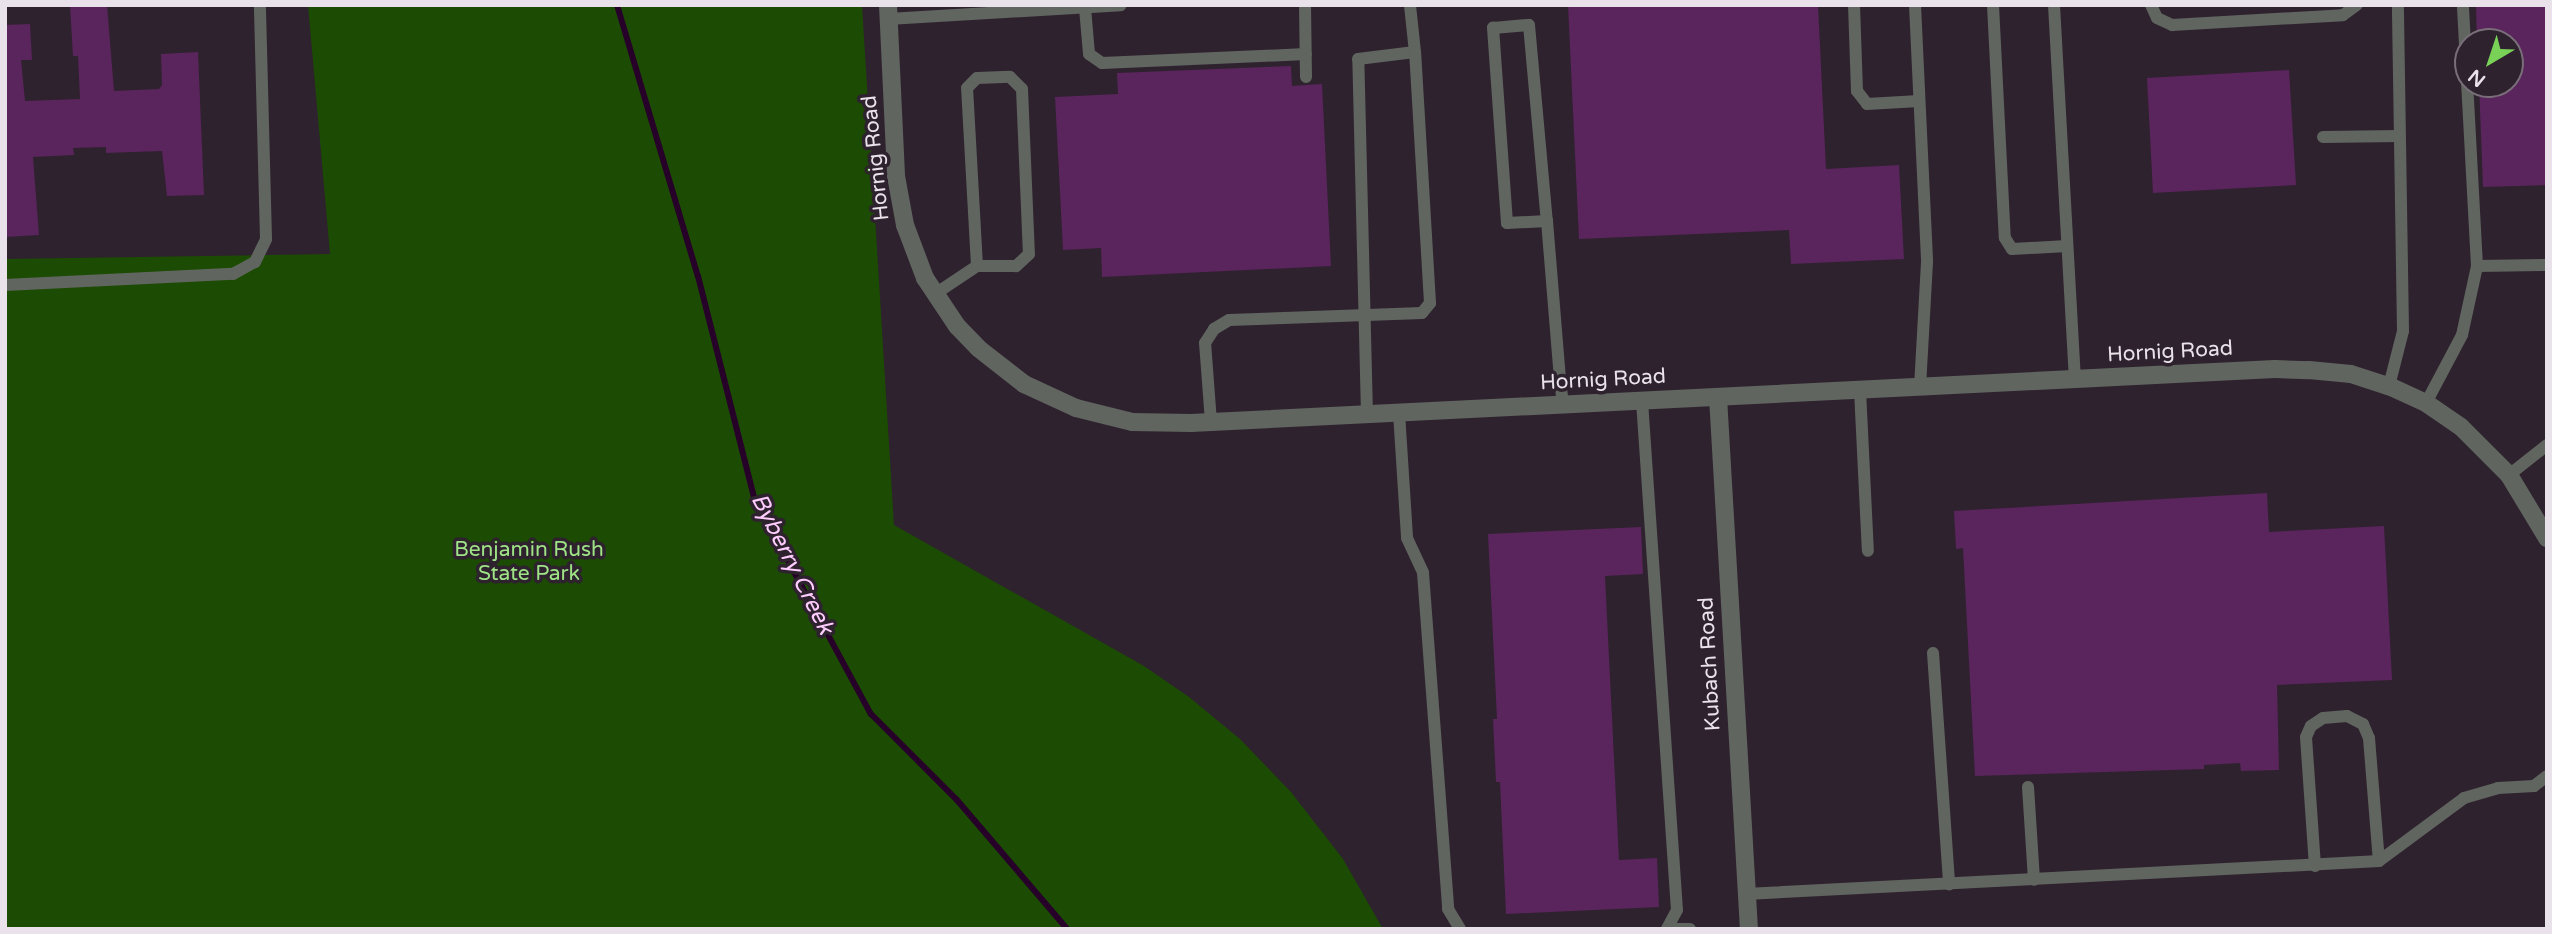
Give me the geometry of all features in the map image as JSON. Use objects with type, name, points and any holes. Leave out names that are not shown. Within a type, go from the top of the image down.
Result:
[{"type":"street","name":"Hornig Road","points":[[888,12],[900,199],[913,251],[934,294],[978,348],[1008,373],[1048,398],[1102,416],[1132,422],[1211,422],[2275,369],[2351,374],[2389,386],[2426,403],[2461,427],[2509,474],[2547,538]]},
{"type":"street","name":"Kubach Road","points":[[1718,397],[1749,929]]},
{"type":"lane","points":[[5,285],[233,274],[255,262],[266,239],[260,5]]},
{"type":"lane","points":[[888,12],[1121,5]]},
{"type":"lane","points":[[1305,5],[1306,77]]},
{"type":"lane","points":[[1211,422],[1205,343],[1214,329],[1229,320],[1422,313],[1430,303],[1410,5]]},
{"type":"lane","points":[[1854,5],[1857,91],[1867,104],[1919,101]]},
{"type":"lane","points":[[1915,5],[1927,262],[1920,387]]},
{"type":"lane","points":[[1993,5],[2005,238],[2012,249],[2067,246]]},
{"type":"lane","points":[[2054,5],[2075,379]]},
{"type":"lane","points":[[2151,5],[2157,18],[2172,25],[2343,15],[2357,5]]},
{"type":"lane","points":[[2389,386],[2403,331],[2398,5]]},
{"type":"lane","points":[[2426,403],[2462,335],[2477,266],[2463,5]]},
{"type":"lane","points":[[1084,8],[1089,54],[1102,63],[1306,54]]},
{"type":"lane","points":[[1547,221],[1507,223],[1493,27],[1529,25],[1547,221],[1563,405]]},
{"type":"lane","points":[[1367,415],[1358,59],[1415,52]]},
{"type":"lane","points":[[934,294],[977,266],[1017,266],[1029,254],[1022,89],[1010,77],[976,78],[967,88],[977,266]]},
{"type":"lane","points":[[2323,137],[2399,136]]},
{"type":"lane","points":[[2477,266],[2547,265]]},
{"type":"lane","points":[[1860,390],[1868,551]]},
{"type":"lane","points":[[1642,401],[1677,910],[1667,929],[1690,929]]},
{"type":"lane","points":[[1399,413],[1407,538],[1423,573],[1448,909],[1460,929]]},
{"type":"lane","points":[[2509,474],[2547,445]]},
{"type":"lane","points":[[1933,653],[1949,884]]},
{"type":"lane","points":[[2315,866],[2306,737],[2311,726],[2323,718],[2347,716],[2363,724],[2370,738],[2379,861]]},
{"type":"lane","points":[[1746,894],[2379,861],[2465,798],[2498,788],[2534,786],[2547,776]]},
{"type":"lane","points":[[2028,787],[2034,880]]},
{"type":"green space","name":"Benjamin Rush State Park","points":[[308,5],[862,5],[894,525],[1144,666],[1189,697],[1240,739],[1291,792],[1343,859],[1383,929],[5,929],[5,259],[330,254]]},
{"type":"building","points":[[70,5],[107,5],[114,91],[159,89],[162,85],[161,54],[198,52],[204,195],[167,196],[162,151],[106,153],[106,147],[73,148],[74,155],[33,157],[39,235],[5,237],[5,25],[30,24],[32,60],[21,60],[25,101],[80,99],[78,56],[73,56]]},
{"type":"building","points":[[1568,5],[1818,5],[1826,169],[1899,165],[1904,259],[1791,264],[1789,230],[1579,239]]},
{"type":"building","points":[[2476,5],[2547,5],[2547,185],[2483,187],[2480,98],[2524,98],[2524,28],[2477,28]]},
{"type":"building","points":[[1291,66],[1292,86],[1322,84],[1331,266],[1102,277],[1101,248],[1063,250],[1055,97],[1118,94],[1117,73]]},
{"type":"building","points":[[2289,70],[2296,185],[2153,193],[2147,78]]},
{"type":"building","points":[[2267,493],[2269,532],[2384,526],[2392,680],[2277,685],[2279,770],[2241,771],[2240,763],[2204,765],[2204,769],[1975,776],[1963,548],[1956,549],[1954,511]]},
{"type":"building","points":[[1641,527],[1643,574],[1605,576],[1619,860],[1657,858],[1659,907],[1506,914],[1500,782],[1496,782],[1493,719],[1497,719],[1488,534]]},
{"type":"waterway","name":"Byberry Creek","points":[[617,5],[698,276],[754,498],[871,714],[957,800],[1067,929]]}]
